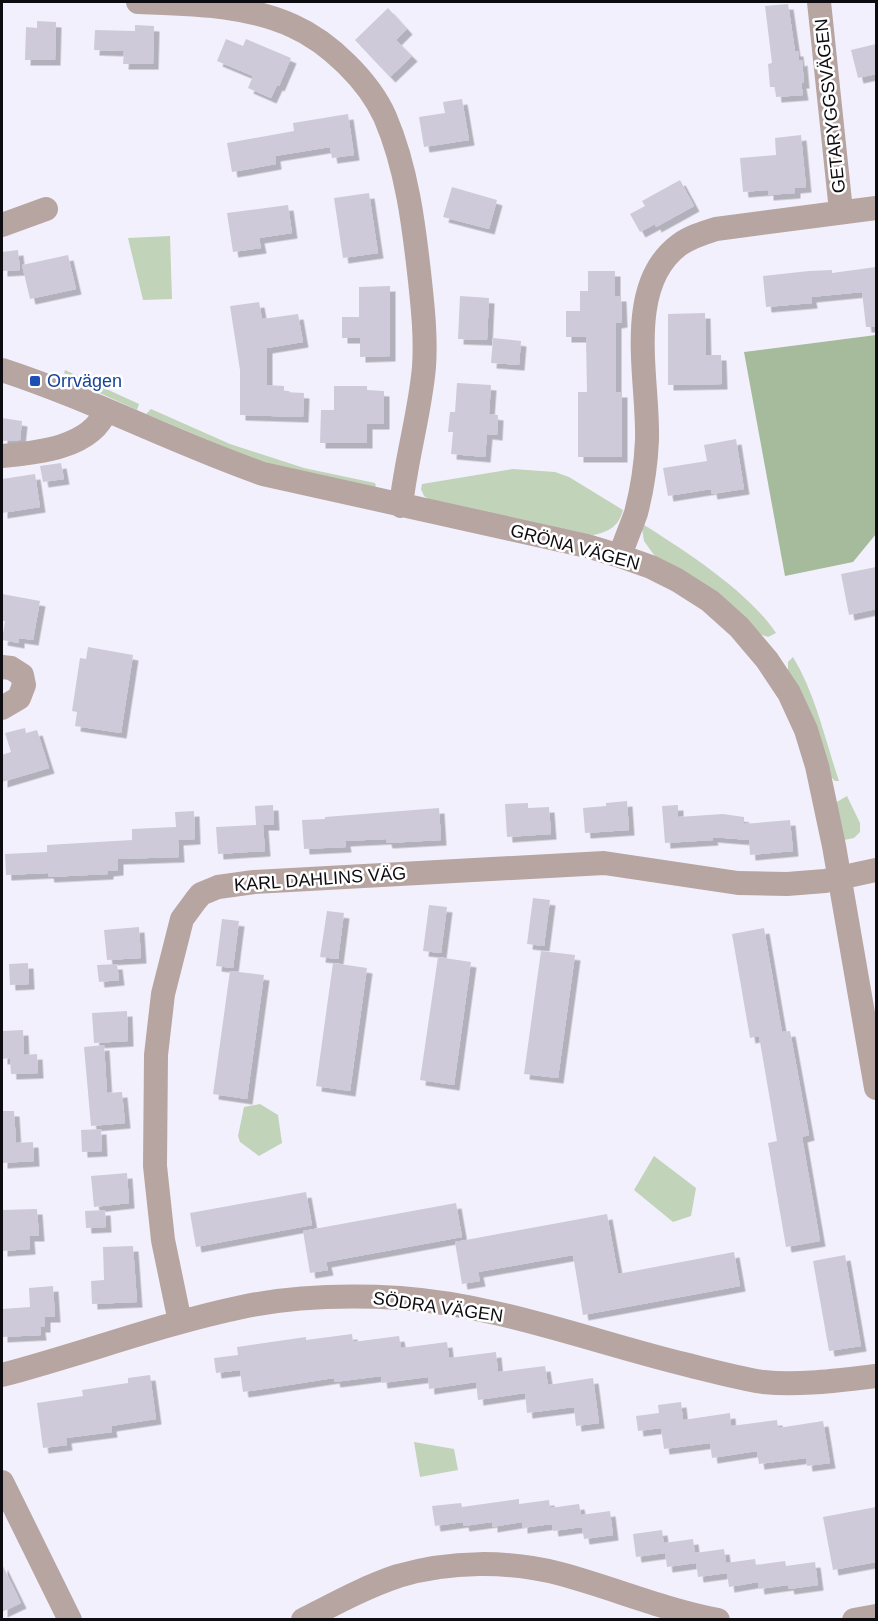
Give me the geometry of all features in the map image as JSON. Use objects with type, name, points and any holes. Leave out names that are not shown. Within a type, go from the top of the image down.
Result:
[{"type":"street","points":[[138,2],[216,6],[254,12],[294,26],[332,50],[361,81],[384,116],[402,168],[416,249],[423,317],[424,367],[401,506]]},
{"type":"street","name":"GETARYGGSVÄGEN","points":[[819,2],[841,211]]},
{"type":"street","name":"GETARYGGSVÄGEN","points":[[620,556],[636,512],[644,467],[647,440],[644,311],[650,284],[661,263],[678,246],[696,235],[716,229],[876,208]]},
{"type":"street","points":[[2,225],[46,209]]},
{"type":"street","name":"GRÖNA VÄGEN","points":[[2,370],[45,385],[231,463],[263,474],[587,546],[668,575],[710,601],[739,627],[767,660],[789,693],[806,730],[817,766],[840,879],[876,1088]]},
{"type":"street","points":[[2,456],[45,452],[68,444],[88,433],[102,421],[106,410]]},
{"type":"street","points":[[2,667],[11,668],[22,675],[24,685],[19,698],[2,708]]},
{"type":"street","name":"KARL DAHLINS VÄG","points":[[180,1322],[164,1240],[155,1166],[156,1055],[163,994],[178,931],[182,920],[201,894],[218,887],[255,882],[604,862],[738,883],[787,884],[840,879],[876,870]]},
{"type":"street","name":"SÖDRA VÄGEN","points":[[2,1375],[180,1322],[243,1307],[294,1299],[344,1296],[402,1298],[494,1312],[645,1355],[764,1382],[820,1382],[876,1376]]},
{"type":"street","points":[[2,1482],[70,1620]]},
{"type":"street","points":[[303,1620],[357,1592],[399,1576],[436,1568],[522,1565],[718,1620]]},
{"type":"street","points":[[854,1620],[876,1616]]},
{"type":"green space","points":[[170,236],[172,299],[143,300],[128,238]]},
{"type":"green space","points":[[876,335],[876,534],[853,562],[785,576],[744,352]]},
{"type":"green space","points":[[65,370],[139,404],[137,410],[93,390],[64,373]]},
{"type":"green space","points":[[151,409],[230,444],[304,468],[375,483],[376,486],[373,488],[299,472],[251,458],[146,414]]},
{"type":"green space","points":[[513,469],[555,472],[569,477],[623,510],[621,516],[612,527],[593,535],[435,503],[424,496],[421,489],[422,484]]},
{"type":"green space","points":[[641,523],[733,587],[750,602],[776,633],[768,637],[759,634],[654,555],[644,541]]},
{"type":"green space","points":[[793,657],[814,702],[839,781],[831,777],[788,672],[788,662]]},
{"type":"green space","points":[[847,796],[860,823],[860,832],[854,838],[844,840],[835,803]]},
{"type":"green space","points":[[260,1104],[278,1115],[282,1143],[259,1156],[240,1142],[238,1136],[244,1107]]},
{"type":"green space","points":[[654,1156],[696,1188],[691,1216],[673,1222],[634,1190]]},
{"type":"green space","points":[[414,1442],[454,1449],[458,1470],[420,1477]]},
{"type":"building","points":[[788,4],[795,51],[798,51],[799,61],[802,60],[803,95],[776,97],[775,87],[770,87],[768,64],[772,63],[765,6]]},
{"type":"building","points":[[388,8],[407,29],[396,40],[412,56],[390,77],[355,40]]},
{"type":"building","points":[[37,21],[56,22],[55,60],[25,60],[26,27],[37,28]]},
{"type":"building","points":[[135,25],[154,26],[153,64],[123,64],[124,51],[94,50],[95,30],[135,31]]},
{"type":"building","points":[[226,39],[243,46],[246,39],[291,58],[271,98],[248,88],[253,76],[217,61]]},
{"type":"building","points":[[876,44],[876,74],[858,78],[851,50]]},
{"type":"building","points":[[462,99],[469,140],[424,147],[419,117],[445,113],[443,102]]},
{"type":"building","points":[[348,114],[354,155],[332,158],[330,147],[275,156],[276,164],[232,172],[227,143],[294,131],[293,123]]},
{"type":"building","points":[[801,135],[806,187],[795,188],[795,193],[768,195],[768,190],[743,192],[740,158],[776,155],[775,138]]},
{"type":"building","points":[[680,180],[694,206],[656,227],[655,224],[640,232],[630,214],[645,206],[642,201]]},
{"type":"building","points":[[452,187],[497,200],[489,229],[443,217]]},
{"type":"building","points":[[369,193],[378,253],[343,258],[334,198]]},
{"type":"building","points":[[288,205],[292,233],[259,238],[261,248],[233,252],[227,213]]},
{"type":"building","points":[[18,250],[20,270],[2,271],[2,252]]},
{"type":"building","points":[[68,255],[76,289],[30,299],[22,265]]},
{"type":"building","points":[[876,267],[876,327],[866,327],[862,292],[811,297],[812,303],[766,307],[763,276],[832,270],[832,273]]},
{"type":"building","points":[[588,271],[615,271],[615,296],[621,296],[622,322],[616,323],[616,392],[622,392],[622,457],[578,457],[578,392],[587,392],[586,337],[566,337],[566,311],[580,311],[580,291],[588,291]]},
{"type":"building","points":[[390,286],[390,356],[360,357],[360,338],[342,338],[342,317],[359,317],[359,287]]},
{"type":"building","points":[[460,296],[489,298],[487,340],[458,339]]},
{"type":"building","points":[[259,302],[262,319],[298,314],[303,342],[267,348],[267,385],[284,386],[284,392],[304,393],[303,417],[240,415],[240,370],[230,306]]},
{"type":"building","points":[[705,313],[706,355],[721,355],[722,384],[668,385],[668,314]]},
{"type":"building","points":[[493,338],[521,341],[519,365],[491,363]]},
{"type":"building","points":[[457,383],[491,385],[489,414],[498,415],[497,435],[487,434],[485,457],[451,454],[453,432],[448,432],[450,412],[455,412]]},
{"type":"building","points":[[334,386],[367,386],[367,390],[384,391],[384,424],[367,424],[367,443],[320,443],[321,410],[334,410]]},
{"type":"building","points":[[2,418],[22,421],[20,440],[2,441]]},
{"type":"building","points":[[736,439],[744,489],[712,494],[711,489],[668,496],[663,468],[707,461],[704,445]]},
{"type":"building","points":[[61,463],[64,479],[43,482],[40,466]]},
{"type":"building","points":[[35,474],[40,507],[2,513],[2,479]]},
{"type":"building","points":[[876,567],[876,609],[849,615],[841,574]]},
{"type":"building","points":[[2,594],[40,601],[33,640],[19,638],[19,643],[2,640],[5,621],[2,621]]},
{"type":"building","points":[[88,647],[133,655],[121,733],[75,726],[77,712],[72,711],[80,658],[86,659]]},
{"type":"building","points":[[25,728],[26,733],[37,730],[49,768],[2,782],[2,755],[11,752],[5,733]]},
{"type":"building","points":[[627,801],[629,830],[585,833],[583,808]]},
{"type":"building","points":[[528,803],[528,808],[549,807],[551,834],[507,837],[505,804]]},
{"type":"building","points":[[273,805],[274,825],[263,825],[265,851],[218,854],[216,827],[256,825],[255,806]]},
{"type":"building","points":[[678,805],[678,817],[723,814],[744,817],[744,824],[790,820],[793,851],[750,855],[749,840],[712,837],[713,840],[665,843],[662,806]]},
{"type":"building","points":[[439,808],[441,840],[387,843],[386,839],[345,841],[346,847],[304,849],[302,820]]},
{"type":"building","points":[[194,811],[195,839],[178,840],[179,857],[118,859],[118,870],[108,871],[108,874],[49,877],[48,873],[6,875],[5,854],[47,852],[47,845],[132,840],[132,829],[176,827],[175,812]]},
{"type":"building","points":[[533,898],[550,900],[544,946],[527,944]]},
{"type":"building","points":[[429,905],[447,907],[441,953],[423,951]]},
{"type":"building","points":[[327,911],[344,913],[338,959],[320,957]]},
{"type":"building","points":[[222,919],[239,921],[233,968],[216,966]]},
{"type":"building","points":[[139,927],[141,958],[107,960],[104,930]]},
{"type":"building","points":[[764,928],[782,1032],[790,1031],[809,1135],[802,1137],[820,1241],[786,1247],[768,1143],[777,1141],[759,1036],[750,1038],[732,934]]},
{"type":"building","points":[[541,951],[575,955],[558,1078],[524,1074]]},
{"type":"building","points":[[438,957],[471,962],[454,1085],[420,1080]]},
{"type":"building","points":[[28,963],[29,984],[10,985],[9,964]]},
{"type":"building","points":[[333,963],[367,968],[350,1091],[316,1086]]},
{"type":"building","points":[[117,964],[119,980],[99,982],[97,965]]},
{"type":"building","points":[[230,971],[264,975],[247,1099],[213,1094]]},
{"type":"building","points":[[127,1011],[128,1041],[94,1043],[92,1013]]},
{"type":"building","points":[[23,1030],[24,1055],[37,1054],[38,1073],[11,1074],[10,1058],[2,1059],[2,1031]]},
{"type":"building","points":[[104,1045],[107,1093],[122,1092],[125,1123],[91,1126],[84,1047]]},
{"type":"building","points":[[2,1111],[14,1111],[16,1143],[33,1142],[34,1161],[2,1163]]},
{"type":"building","points":[[101,1129],[102,1151],[82,1152],[81,1130]]},
{"type":"building","points":[[127,1173],[129,1203],[94,1207],[91,1176]]},
{"type":"building","points":[[306,1192],[312,1225],[196,1247],[190,1213]]},
{"type":"building","points":[[456,1203],[462,1237],[326,1262],[328,1270],[310,1273],[303,1231]]},
{"type":"building","points":[[37,1209],[39,1236],[29,1236],[30,1249],[2,1251],[2,1210]]},
{"type":"building","points":[[105,1210],[106,1227],[86,1228],[85,1211]]},
{"type":"building","points":[[607,1214],[618,1274],[734,1252],[740,1286],[583,1315],[573,1255],[478,1272],[480,1281],[462,1284],[455,1242]]},
{"type":"building","points":[[133,1246],[137,1302],[92,1304],[91,1281],[104,1280],[103,1247]]},
{"type":"building","points":[[845,1255],[861,1346],[829,1351],[813,1261]]},
{"type":"building","points":[[53,1286],[55,1317],[45,1317],[45,1327],[40,1327],[41,1335],[2,1337],[2,1309],[30,1307],[29,1288]]},
{"type":"building","points":[[352,1334],[353,1342],[399,1336],[401,1348],[447,1342],[449,1358],[496,1352],[498,1372],[545,1366],[548,1385],[593,1378],[599,1423],[576,1426],[574,1407],[527,1413],[525,1393],[478,1400],[476,1382],[429,1389],[428,1377],[382,1383],[381,1376],[335,1382],[334,1378],[243,1392],[240,1370],[216,1373],[214,1358],[238,1355],[237,1347],[306,1337],[306,1340]]},
{"type":"building","points":[[150,1375],[156,1419],[111,1426],[112,1432],[66,1438],[67,1445],[43,1448],[37,1403],[83,1396],[82,1390],[128,1383],[128,1378]]},
{"type":"building","points":[[681,1402],[683,1420],[730,1413],[731,1426],[777,1420],[778,1428],[823,1421],[830,1463],[807,1466],[806,1458],[759,1464],[757,1451],[712,1458],[710,1443],[664,1449],[661,1428],[638,1431],[636,1416],[659,1413],[658,1405]]},
{"type":"building","points":[[519,1499],[519,1504],[549,1500],[550,1508],[579,1504],[581,1515],[610,1511],[613,1535],[584,1539],[582,1527],[553,1531],[552,1524],[522,1528],[522,1522],[492,1527],[492,1522],[464,1526],[463,1522],[435,1526],[432,1506],[461,1503],[462,1507]]},
{"type":"building","points":[[876,1507],[876,1562],[833,1570],[823,1517]]},
{"type":"building","points":[[662,1530],[665,1553],[636,1557],[633,1534]]},
{"type":"building","points":[[693,1539],[696,1563],[667,1567],[664,1543]]},
{"type":"building","points":[[724,1549],[726,1563],[755,1559],[756,1565],[785,1561],[786,1566],[815,1562],[818,1585],[789,1589],[788,1585],[759,1589],[758,1582],[729,1587],[727,1573],[698,1577],[695,1553]]},
{"type":"building","points":[[2,1564],[21,1603],[2,1612]]},
{"type":"place","name":"Orrvägen","points":[[35,381]]}]
